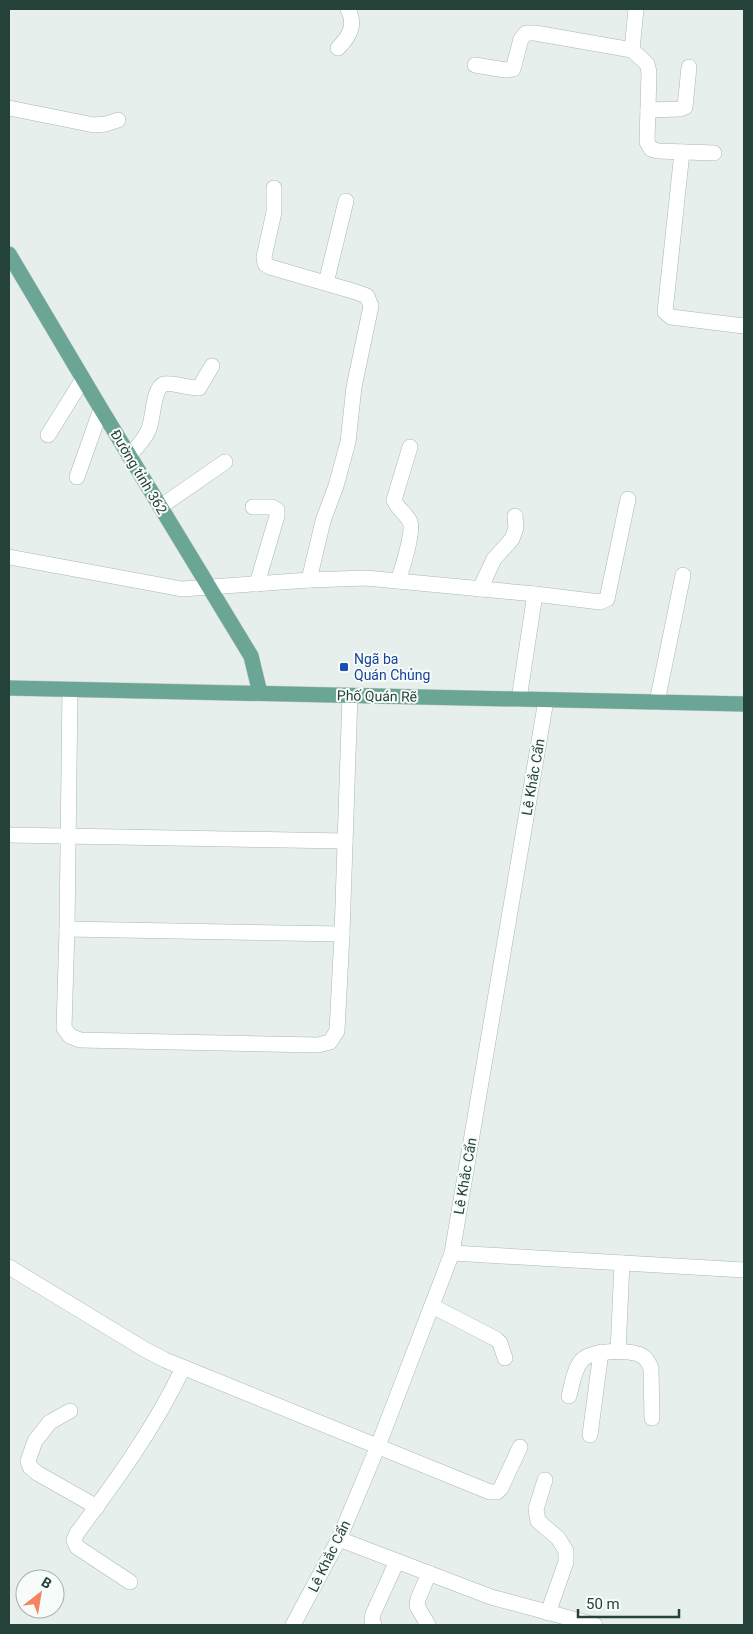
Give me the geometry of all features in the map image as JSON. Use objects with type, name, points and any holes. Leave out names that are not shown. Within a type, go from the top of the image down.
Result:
[{"type":"main road","name":"Đường tỉnh 362","points":[[9,254],[251,656],[260,693]]},
{"type":"main road","name":"Phố Quán Rẽ","points":[[9,688],[744,704]]},
{"type":"street","points":[[338,48],[347,39],[352,27],[351,15],[348,9]]},
{"type":"street","points":[[632,50],[636,9]]},
{"type":"street","points":[[475,65],[506,70],[512,69],[521,39],[526,33],[632,50],[648,64],[646,142],[650,149],[714,153]]},
{"type":"street","points":[[648,110],[680,109],[685,107],[689,67]]},
{"type":"street","points":[[9,108],[94,125],[118,120]]},
{"type":"street","points":[[682,152],[664,312],[671,317],[744,326]]},
{"type":"street","points":[[274,188],[274,212],[264,258],[265,264],[367,296],[371,306],[354,386],[348,442],[336,486],[323,521],[309,580]]},
{"type":"street","points":[[326,283],[346,201]]},
{"type":"street","points":[[129,456],[145,438],[150,429],[157,392],[161,386],[166,383],[198,388],[212,366]]},
{"type":"street","points":[[48,435],[83,379]]},
{"type":"street","points":[[77,477],[101,409]]},
{"type":"street","points":[[398,581],[412,530],[410,521],[397,507],[394,500],[410,447]]},
{"type":"street","points":[[160,507],[225,462]]},
{"type":"street","points":[[9,557],[182,589],[366,578],[535,594],[595,602],[607,599],[628,499]]},
{"type":"street","points":[[253,507],[272,507],[277,510],[277,516],[257,584]]},
{"type":"street","points":[[480,589],[494,559],[512,539],[516,528],[515,516]]},
{"type":"street","points":[[657,702],[683,575]]},
{"type":"street","points":[[519,699],[535,594]]},
{"type":"street","points":[[70,689],[64,1028],[70,1036],[80,1040],[308,1045],[330,1042],[337,1031],[350,695]]},
{"type":"street","name":"Lê Khắc Cẩn","points":[[293,1625],[339,1539],[378,1446],[452,1253],[546,700]]},
{"type":"street","points":[[9,835],[345,841]]},
{"type":"street","points":[[67,928],[342,934]]},
{"type":"street","points":[[452,1253],[744,1270]]},
{"type":"street","points":[[618,1352],[622,1263]]},
{"type":"street","points":[[10,1269],[144,1349],[183,1368],[490,1492],[497,1492],[501,1488],[520,1447]]},
{"type":"street","points":[[432,1306],[496,1339],[500,1343],[505,1358]]},
{"type":"street","points":[[590,1435],[601,1352]]},
{"type":"street","points":[[569,1396],[576,1372],[582,1360],[590,1355],[601,1352],[640,1354],[648,1360],[651,1368],[652,1418]]},
{"type":"street","points":[[130,1582],[77,1547],[74,1540],[145,1436],[183,1368]]},
{"type":"street","points":[[70,1411],[50,1422],[35,1441],[28,1461],[30,1467],[37,1473],[97,1507]]},
{"type":"street","points":[[545,1480],[536,1510],[538,1521],[558,1538],[566,1551],[566,1562],[548,1613]]},
{"type":"street","points":[[339,1539],[492,1597],[595,1625]]},
{"type":"street","points":[[374,1625],[372,1620],[373,1614],[397,1561]]},
{"type":"street","points":[[428,1625],[417,1606],[429,1573]]},
{"type":"place","name":"Ngã ba Quán Chủng","points":[[344,667]]}]
